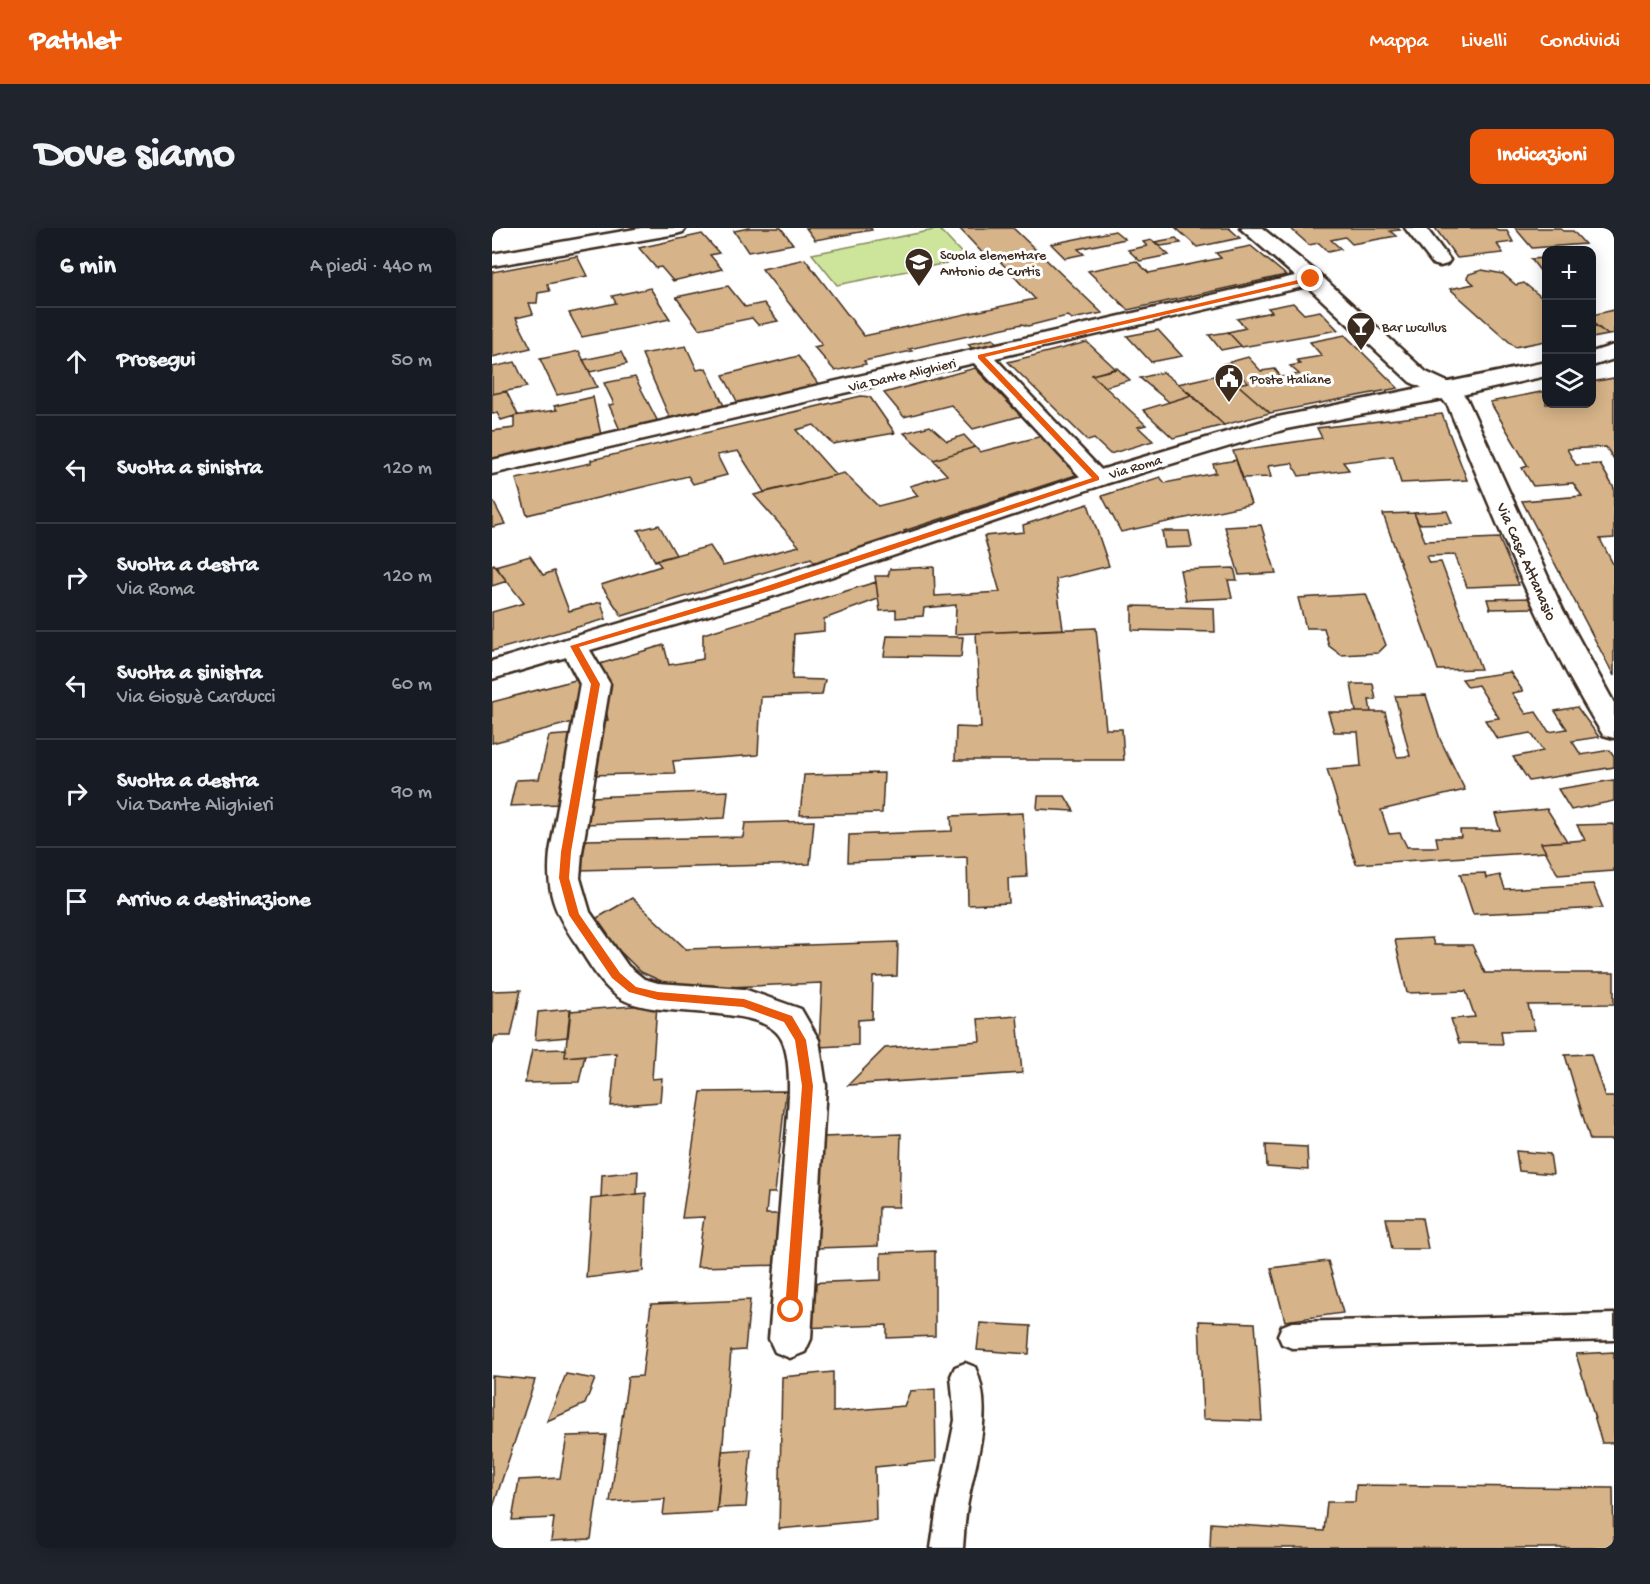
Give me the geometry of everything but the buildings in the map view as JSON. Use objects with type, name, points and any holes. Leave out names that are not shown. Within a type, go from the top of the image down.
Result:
[{"type":"street","points":[[492,261],[676,228]]},
{"type":"street","points":[[1250,228],[1311,279],[1418,377],[1448,391]]},
{"type":"street","points":[[1415,228],[1440,260]]},
{"type":"street","name":"Via Dante Alighieri","points":[[492,467],[1311,279]]},
{"type":"street","points":[[1596,358],[1614,352]]},
{"type":"street","points":[[980,356],[1096,479]]},
{"type":"street","name":"Via Roma","points":[[492,670],[767,589],[1096,479],[1282,423],[1448,391],[1542,370]]},
{"type":"street","name":"Via Casa Attanasio","points":[[1448,391],[1459,404],[1548,610],[1592,693],[1614,728]]},
{"type":"street","points":[[574,646],[595,684],[566,852],[564,878],[574,915],[616,975],[633,990],[658,996],[744,1003],[788,1019],[801,1040],[807,1086],[790,1339]]},
{"type":"lane","points":[[1292,1335],[1614,1327]]},
{"type":"lane","points":[[947,1548],[952,1507],[970,1420],[965,1376]]},
{"type":"green space","points":[[939,229],[967,259],[837,285],[812,254]]},
{"type":"place","name":"Scuola elementare Antonio de Curtis","points":[[919,288]]},
{"type":"place","name":"Bar Lucullus","points":[[1361,352]]},
{"type":"place","name":"Poste Italiane","points":[[1229,404]]},
{"type":"route","points":[[791,1310],[807,1086],[801,1040],[788,1019],[744,1003],[658,996],[633,990],[616,975],[574,915],[564,878],[566,852],[595,684],[574,646],[767,589],[1096,479],[980,356],[1311,279]]}]
